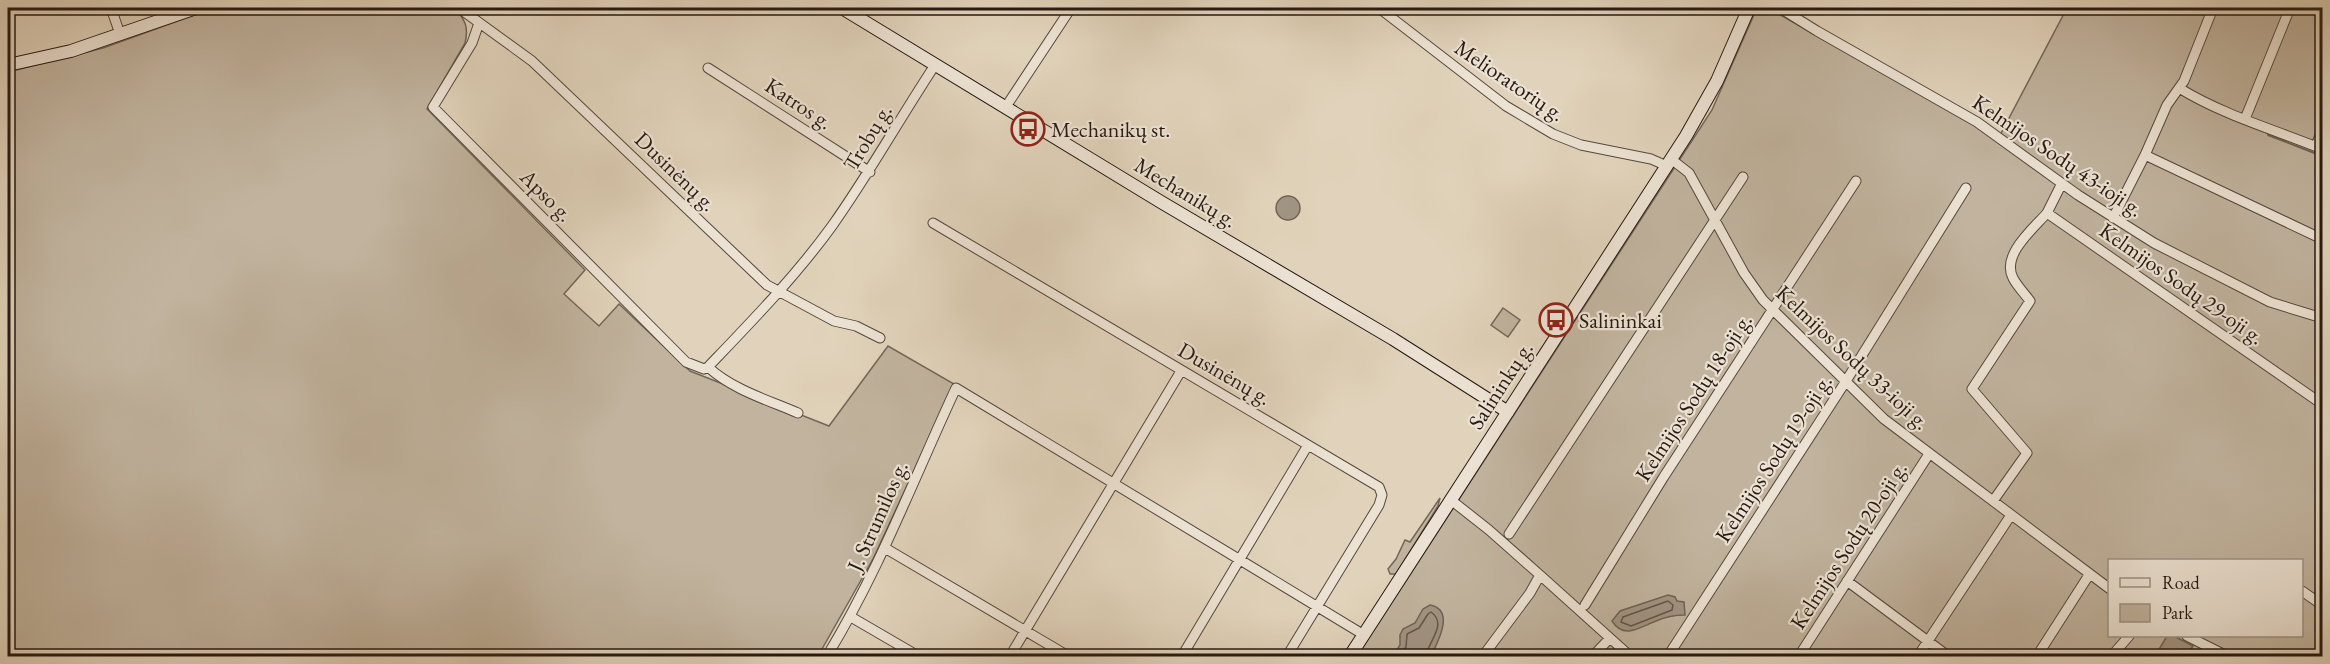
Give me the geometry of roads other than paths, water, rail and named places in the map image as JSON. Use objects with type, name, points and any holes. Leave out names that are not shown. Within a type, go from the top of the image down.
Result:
[{"type":"main road","points":[[8,65],[71,51],[196,8]]},
{"type":"main road","name":"Mechanikų g.","points":[[842,8],[1393,339],[1508,412]]},
{"type":"main road","name":"Salininkų g.","points":[[1350,657],[1669,163],[1710,96],[1749,8]]},
{"type":"street","points":[[111,8],[120,34]]},
{"type":"street","name":"Dusinėnų g.","points":[[459,8],[532,61],[767,285],[834,321],[856,326],[880,338]]},
{"type":"street","points":[[1005,108],[1071,8]]},
{"type":"street","name":"Melioratorių g.","points":[[1379,8],[1506,106],[1553,134],[1581,145],[1669,163]]},
{"type":"street","name":"Kelmijos Sodų 43-ioji g.","points":[[1780,8],[1977,122],[2113,218],[2179,257],[2270,302],[2322,318]]},
{"type":"street","points":[[2113,218],[2167,105],[2188,70],[2213,8]]},
{"type":"street","points":[[2245,119],[2290,8]]},
{"type":"street","name":"Apso g.","points":[[479,22],[472,43],[433,107],[686,362],[698,368],[708,367],[716,375],[746,391],[798,413]]},
{"type":"street","name":"Trobų g.","points":[[779,291],[830,228],[870,172],[889,136],[935,65]]},
{"type":"street","name":"Katros g.","points":[[708,68],[870,172]]},
{"type":"street","points":[[2179,88],[2197,99],[2319,147],[2322,130]]},
{"type":"street","points":[[2145,155],[2322,239]]},
{"type":"street","name":"Kelmijos Sodų 33-ioji g.","points":[[1669,163],[1689,173],[1749,281],[1773,310],[1884,419],[2108,588]]},
{"type":"street","points":[[1509,534],[1743,177]]},
{"type":"street","name":"Kelmijos Sodų 18-oji g.","points":[[1585,605],[1663,478],[1856,181]]},
{"type":"street","points":[[1993,501],[2027,453],[1972,389],[2031,301],[2012,277],[2011,262],[2014,253],[2047,213],[2062,183]]},
{"type":"street","name":"Kelmijos Sodų 19-oji g.","points":[[1668,656],[1846,381],[1966,188]]},
{"type":"street","name":"Kelmijos Sodų 29-oji g.","points":[[2047,213],[2322,404]]},
{"type":"street","name":"Dusinėnų g.","points":[[933,223],[1379,487],[1382,495],[1379,505],[1287,657]]},
{"type":"street","points":[[708,367],[779,291]]},
{"type":"street","points":[[1010,657],[1181,371]]},
{"type":"street","name":"J. Strumilos g.","points":[[827,657],[851,617],[885,548],[956,388],[1114,484]]},
{"type":"street","points":[[1182,657],[1308,444]]},
{"type":"street","name":"Kelmijos Sodų 20-oji g.","points":[[1799,657],[1929,454]]},
{"type":"street","points":[[1114,484],[1364,635]]},
{"type":"street","points":[[1451,500],[1489,530],[1630,657]]},
{"type":"street","points":[[1918,657],[2011,514]]},
{"type":"street","points":[[885,548],[1068,657]]},
{"type":"street","points":[[1483,657],[1530,593],[1539,575]]},
{"type":"street","points":[[2037,657],[2089,575]]},
{"type":"street","points":[[1847,581],[1948,657]]},
{"type":"street","points":[[2303,592],[2322,605]]},
{"type":"street","points":[[851,617],[918,657]]},
{"type":"street","points":[[2115,655],[2128,637]]},
{"type":"street","points":[[2189,637],[2227,657]]},
{"type":"street","points":[[2205,645],[2209,637]]},
{"type":"street","points":[[1593,657],[1610,638]]},
{"type":"water","points":[[1288,196],[1297,199],[1300,208],[1297,217],[1288,220],[1279,217],[1276,208],[1279,199]]},
{"type":"water","points":[[1668,595],[1675,597],[1677,601],[1684,602],[1685,615],[1666,617],[1638,629],[1627,631],[1617,627],[1612,621],[1620,611]]},
{"type":"water","points":[[1430,605],[1438,608],[1443,620],[1440,635],[1431,656],[1393,656],[1400,645],[1400,635],[1403,629],[1415,623],[1423,609]]},
{"type":"water","points":[[2166,637],[2176,637],[2193,646],[2186,656],[2166,656],[2158,651]]},
{"type":"waterway","points":[[2268,135],[2322,156]]},
{"type":"place","name":"Mechanikų st.","points":[[1028,129]]},
{"type":"place","name":"Salininkai","points":[[1556,320]]}]
